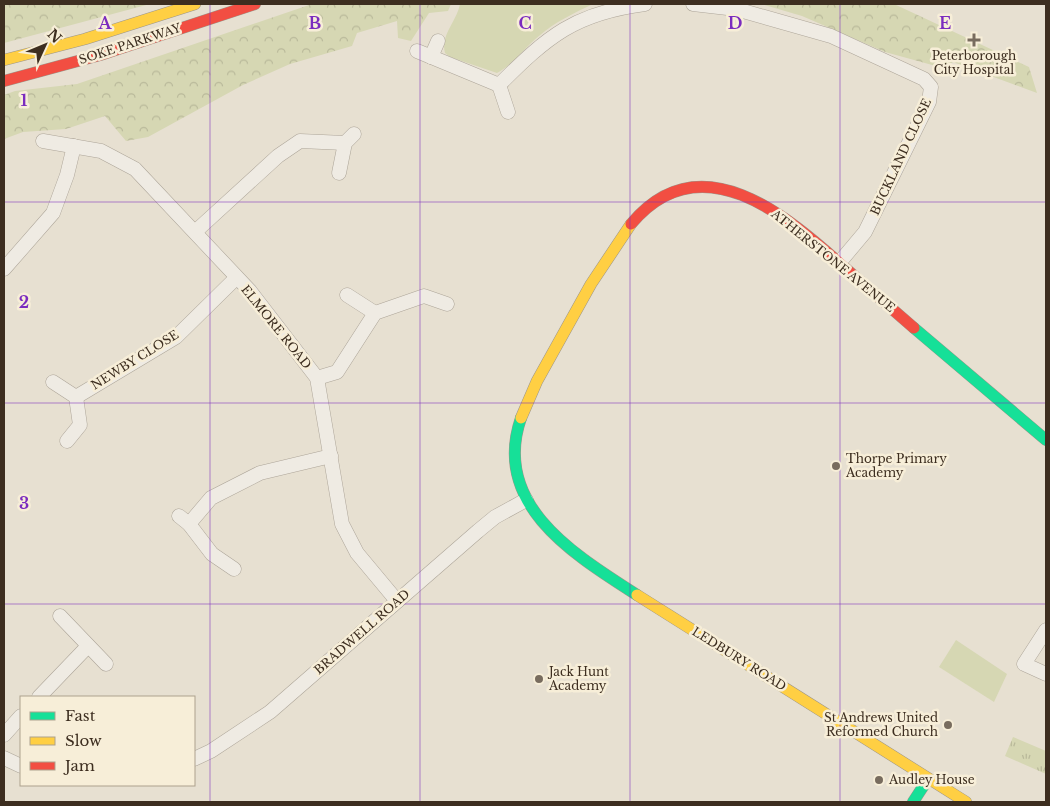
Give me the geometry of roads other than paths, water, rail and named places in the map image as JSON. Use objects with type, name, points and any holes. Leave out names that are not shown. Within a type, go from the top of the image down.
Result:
[{"type":"main road","name":"SOKE PARKWAY","points":[[4,60],[85,39],[195,4]]},
{"type":"main road","name":"SOKE PARKWAY","points":[[4,81],[100,55],[255,4]]},
{"type":"main road","name":"ATHERSTONE AVENUE","points":[[526,500],[517,476],[513,451],[518,420],[525,403],[613,249],[637,217],[653,201],[675,189],[687,187],[726,189],[768,208],[839,263],[1046,440]]},
{"type":"main road","name":"LEDBURY ROAD","points":[[526,500],[556,537],[587,562],[966,802]]},
{"type":"main road","points":[[913,802],[928,779]]},
{"type":"street","points":[[499,85],[536,48],[571,24],[613,8],[645,4]]},
{"type":"street","name":"BUCKLAND CLOSE","points":[[693,4],[736,9],[830,36],[924,79],[932,87],[929,102],[865,232],[839,263]]},
{"type":"street","points":[[431,57],[438,41]]},
{"type":"street","points":[[417,51],[499,85],[508,112]]},
{"type":"street","points":[[196,231],[278,156],[300,141],[350,138],[339,173]]},
{"type":"street","name":"ELMORE ROAD","points":[[43,142],[102,151],[135,170],[196,231],[236,278],[250,291],[317,378],[342,524],[357,553],[397,601]]},
{"type":"street","points":[[4,269],[53,213],[67,175],[74,146]]},
{"type":"street","name":"NEWBY CLOSE","points":[[76,397],[176,337],[236,278]]},
{"type":"street","points":[[347,295],[375,313]]},
{"type":"street","points":[[317,378],[337,372],[375,313],[424,296],[447,304]]},
{"type":"street","points":[[53,382],[76,397],[80,425],[67,441]]},
{"type":"street","points":[[234,569],[212,554],[184,520],[211,498],[260,474],[331,456]]},
{"type":"street","name":"BRADWELL ROAD","points":[[195,759],[211,751],[270,712],[495,517],[526,500]]},
{"type":"street","points":[[60,616],[106,664]]},
{"type":"street","points":[[1046,630],[1024,664],[1046,674]]},
{"type":"street","points":[[40,696],[88,646]]},
{"type":"street","points":[[4,735],[20,717]]},
{"type":"street","points":[[4,758],[20,766]]},
{"type":"place","name":"Peterborough City Hospital","points":[[974,40]]},
{"type":"place","name":"Thorpe Primary Academy","points":[[836,466]]},
{"type":"place","name":"Jack Hunt Academy","points":[[539,679]]},
{"type":"place","name":"St Andrews United Reformed Church","points":[[948,725]]},
{"type":"place","name":"Audley House","points":[[879,780]]}]
